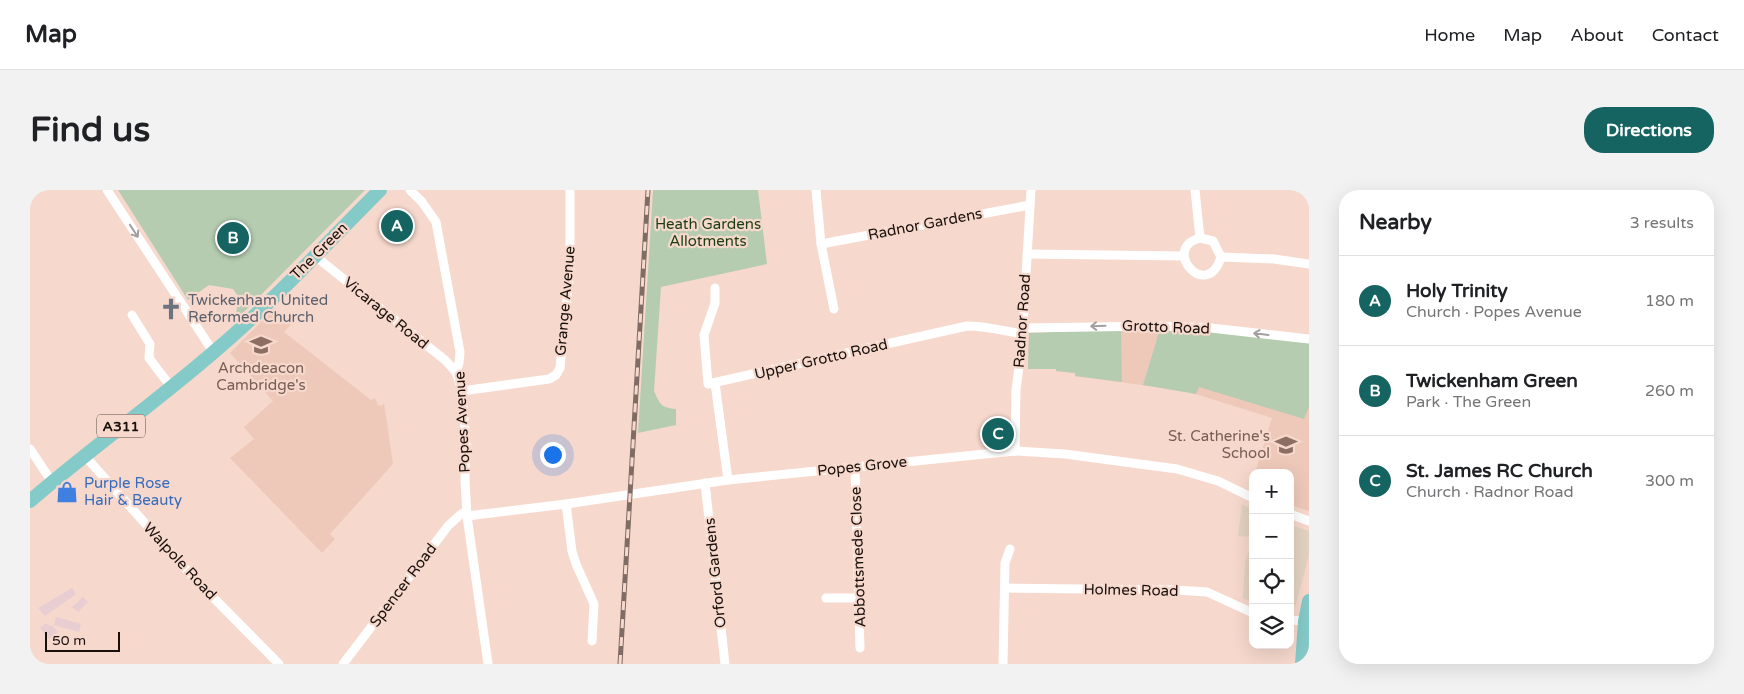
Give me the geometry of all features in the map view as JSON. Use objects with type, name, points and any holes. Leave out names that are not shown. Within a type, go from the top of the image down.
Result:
[{"type":"main road","name":"The Green","points":[[214,353],[245,325],[380,190]]},
{"type":"main road","name":"A311","points":[[30,501],[84,455],[214,353]]},
{"type":"main road","points":[[1302,664],[1309,601]]},
{"type":"street","points":[[107,190],[214,353]]},
{"type":"street","name":"Popes Avenue","points":[[410,190],[422,202],[436,222],[460,352],[456,372],[462,391],[466,444],[465,480],[467,514],[488,664]]},
{"type":"street","name":"Grange Avenue","points":[[462,391],[549,379],[556,375],[560,368],[570,270],[570,190]]},
{"type":"street","points":[[816,190],[821,244],[834,309]]},
{"type":"street","name":"Radnor Road","points":[[1015,451],[1016,390],[1023,331],[1031,190]]},
{"type":"street","points":[[1195,190],[1200,238]]},
{"type":"street","name":"Radnor Gardens","points":[[821,244],[1030,205]]},
{"type":"street","points":[[1200,238],[1213,241],[1221,256],[1218,266],[1204,276],[1190,270],[1184,256],[1186,247],[1190,242],[1200,238]]},
{"type":"street","points":[[1027,254],[1184,256]]},
{"type":"street","name":"Vicarage Road","points":[[315,256],[445,360],[456,372]]},
{"type":"street","points":[[1221,256],[1274,259],[1309,264]]},
{"type":"street","points":[[715,288],[715,303],[704,335],[708,384],[715,382],[728,480]]},
{"type":"street","points":[[132,315],[150,344],[149,358],[171,387]]},
{"type":"street","name":"Upper Grotto Road","points":[[715,382],[967,326],[983,326],[999,331],[1023,331]]},
{"type":"street","name":"Grotto Road","points":[[1023,331],[1158,326],[1211,328],[1309,339]]},
{"type":"street","points":[[30,448],[52,482]]},
{"type":"street","name":"Popes Grove","points":[[467,514],[566,504],[728,480],[1015,451],[1065,454],[1177,469],[1218,481],[1249,496]]},
{"type":"street","name":"Walpole Road","points":[[84,455],[193,577],[279,664]]},
{"type":"street","name":"Abbottsmede Close","points":[[855,467],[860,648]]},
{"type":"street","name":"Orford Gardens","points":[[705,483],[725,664]]},
{"type":"street","points":[[566,504],[572,551],[594,604],[592,641]]},
{"type":"street","name":"Spencer Road","points":[[343,664],[448,526],[461,514],[467,514]]},
{"type":"street","points":[[1294,515],[1309,520]]},
{"type":"street","points":[[1002,664],[1005,563],[1010,550]]},
{"type":"street","name":"Holmes Road","points":[[1005,588],[1207,592],[1249,611]]},
{"type":"street","points":[[826,598],[860,598]]},
{"type":"street","points":[[1294,620],[1306,620]]},
{"type":"shaded area","points":[[275,308],[292,323],[284,332],[371,400],[375,398],[378,405],[381,406],[384,403],[393,464],[330,534],[335,539],[322,553],[230,458],[254,439],[244,427],[273,401],[230,353]]},
{"type":"shaded area","name":"St. Catherine's School","points":[[1160,329],[1309,343],[1309,511],[1294,506],[1294,469],[1256,469],[1272,418],[1186,391],[1075,376],[1075,373],[1056,371],[1056,369],[1028,369],[1029,333]]},
{"type":"shaded area","points":[[1242,504],[1249,508],[1249,537],[1238,536]]},
{"type":"shaded area","points":[[1294,526],[1309,531],[1309,555],[1294,607]]},
{"type":"shaded area","points":[[1249,550],[1249,600],[1243,598],[1245,562]]},
{"type":"shaded area","points":[[72,588],[76,594],[45,616],[38,608]]},
{"type":"shaded area","points":[[83,597],[88,602],[78,612],[72,607]]},
{"type":"shaded area","points":[[56,617],[81,624],[79,632],[54,625]]},
{"type":"shaded area","points":[[46,623],[50,626],[52,625],[58,632],[49,639],[40,628]]},
{"type":"green space","points":[[118,190],[365,190],[240,316],[236,316],[238,296],[233,289],[209,285],[188,300]]},
{"type":"green space","name":"Heath Gardens Allotments","points":[[653,190],[758,190],[767,264],[661,287],[654,391],[662,404],[667,408],[676,409],[676,425],[638,433]]},
{"type":"green space","points":[[1121,329],[1122,382],[1075,376],[1075,373],[1056,371],[1056,369],[1028,369],[1029,333]]},
{"type":"green space","points":[[1160,329],[1193,330],[1309,343],[1309,407],[1304,419],[1199,387],[1196,394],[1143,385]]},
{"type":"railway","points":[[620,664],[648,190]]},
{"type":"place","name":"Holy Trinity","points":[[397,226]]},
{"type":"place","name":"Twickenham Green","points":[[233,238]]},
{"type":"place","name":"Twickenham United Reformed Church","points":[[171,309]]},
{"type":"place","name":"Archdeacon Cambridge's","points":[[261,345]]},
{"type":"place","name":"St. James RC Church","points":[[998,434]]},
{"type":"place","name":"St. Catherine's School","points":[[1286,445]]},
{"type":"place","name":"Purple Rose Hair & Beauty","points":[[67,492]]}]
